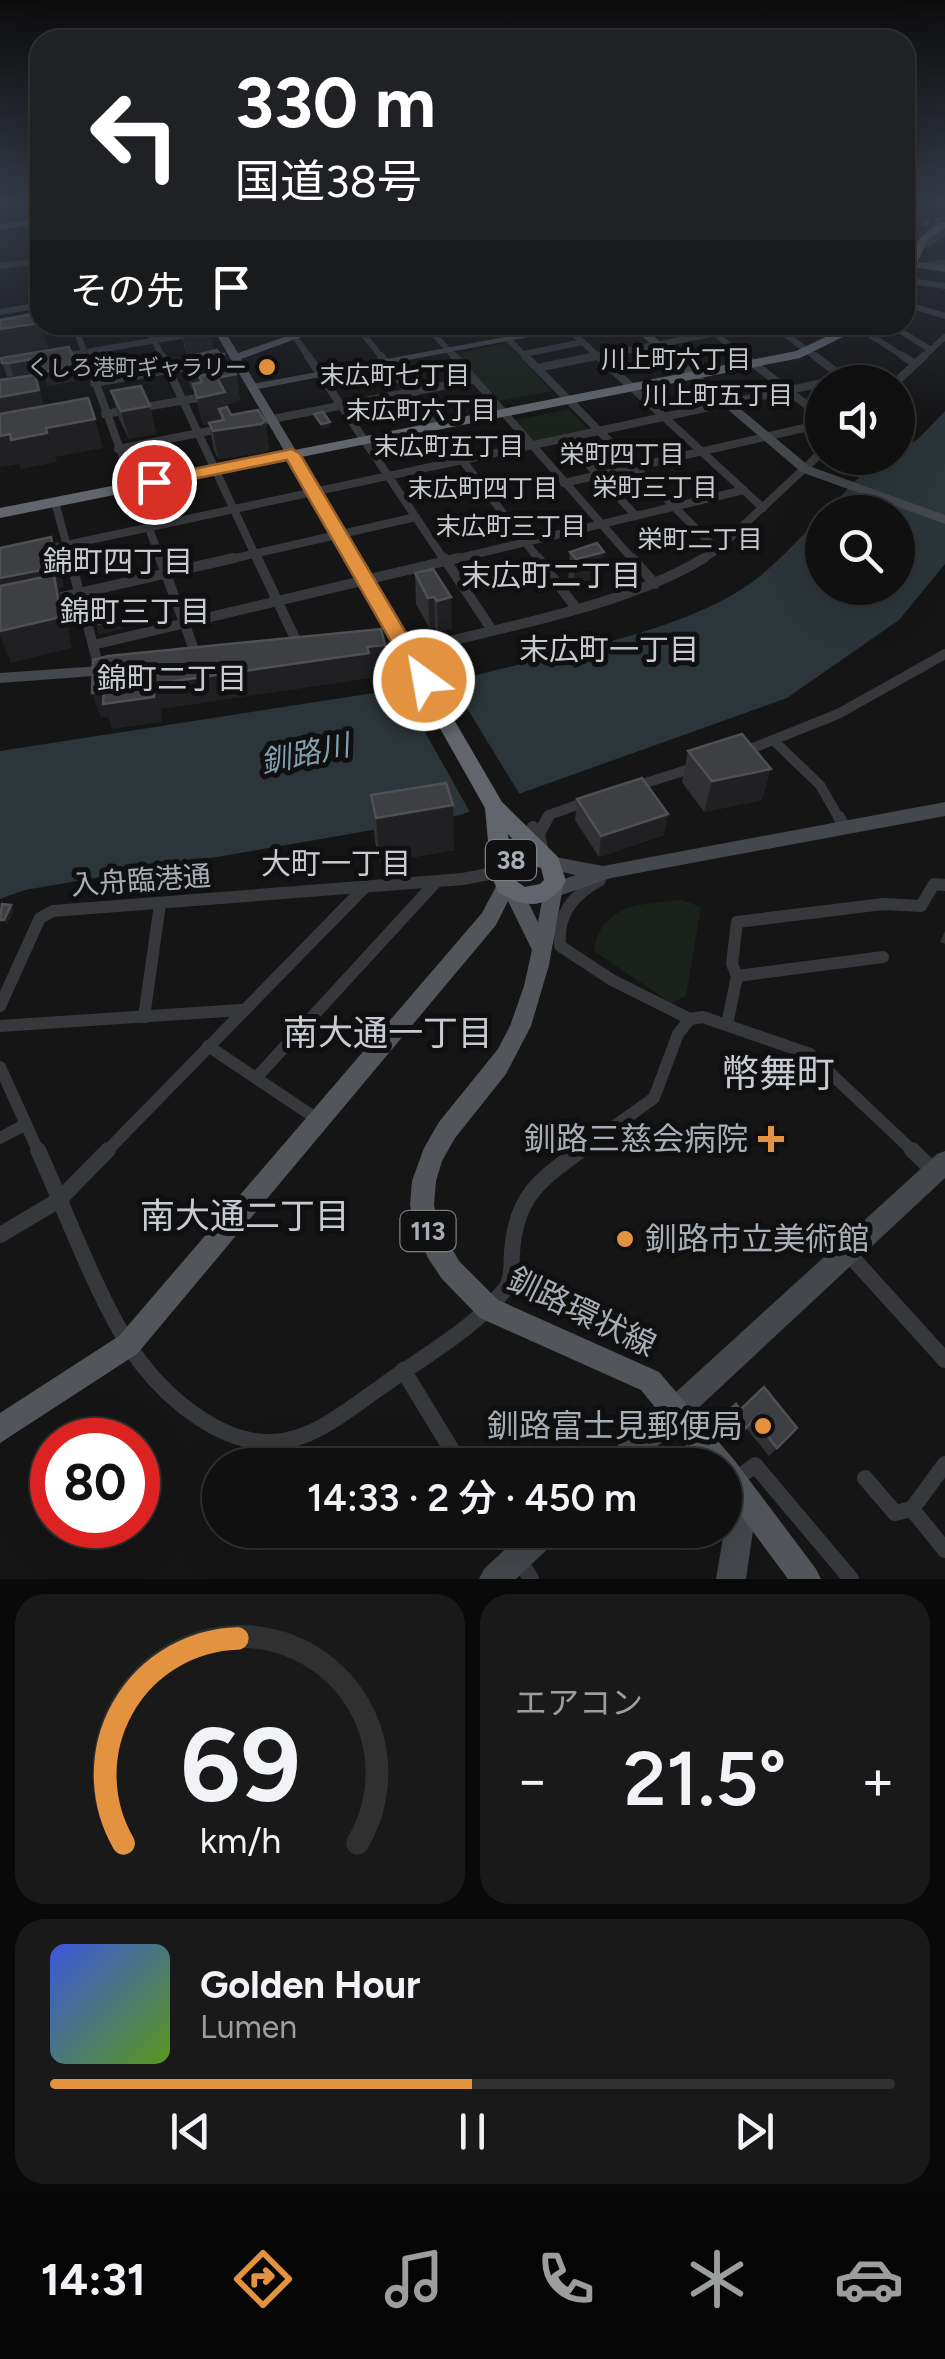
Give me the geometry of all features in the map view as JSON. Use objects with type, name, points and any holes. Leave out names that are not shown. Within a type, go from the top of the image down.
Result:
[{"type":"highway","points":[[0,513],[805,349],[832,335]]},
{"type":"highway","points":[[364,440],[434,422],[502,412]]},
{"type":"highway","name":"38","points":[[292,454],[424,680],[500,820],[526,878]]},
{"type":"highway","name":"38","points":[[500,820],[533,830],[526,878]]},
{"type":"main road","points":[[222,335],[292,454]]},
{"type":"main road","points":[[235,358],[301,335]]},
{"type":"main road","points":[[0,1429],[128,1345],[526,878]]},
{"type":"main road","points":[[526,878],[540,949]]},
{"type":"main road","name":"釧路環状線","points":[[526,878],[540,949],[530,1002],[498,1070],[434,1152],[421,1205],[430,1239],[445,1268],[489,1309],[650,1381],[707,1448]]},
{"type":"main road","name":"釧路環状線","points":[[742,1494],[806,1579]]},
{"type":"street","points":[[0,312],[30,307]]},
{"type":"street","points":[[915,307],[945,316]]},
{"type":"street","points":[[79,335],[118,449],[187,623],[208,662],[180,664]]},
{"type":"street","points":[[152,335],[302,655]]},
{"type":"street","points":[[55,357],[178,335]]},
{"type":"street","points":[[364,335],[434,422]]},
{"type":"street","points":[[432,335],[655,584]]},
{"type":"street","points":[[505,335],[718,550]]},
{"type":"street","points":[[238,391],[528,335]]},
{"type":"street","points":[[575,335],[764,508]]},
{"type":"street","points":[[406,652],[655,584],[718,550],[805,469],[646,335]]},
{"type":"street","points":[[537,368],[704,335]]},
{"type":"street","points":[[718,335],[805,406]]},
{"type":"street","points":[[786,335],[827,365]]},
{"type":"street","points":[[863,335],[916,364],[945,336]]},
{"type":"street","points":[[907,335],[931,350]]},
{"type":"street","points":[[295,337],[492,630]]},
{"type":"street","points":[[524,354],[583,342]]},
{"type":"street","points":[[220,360],[235,358]]},
{"type":"street","points":[[94,382],[202,364]]},
{"type":"street","points":[[255,422],[474,380]]},
{"type":"street","points":[[26,554],[805,387]]},
{"type":"street","points":[[105,414],[219,394]]},
{"type":"street","points":[[564,482],[805,425]]},
{"type":"street","points":[[118,449],[235,426]]},
{"type":"street","points":[[564,438],[636,516]]},
{"type":"street","points":[[462,460],[576,608]]},
{"type":"street","points":[[819,475],[945,520]]},
{"type":"street","points":[[94,644],[744,490]]},
{"type":"street","points":[[56,502],[100,672]]},
{"type":"street","points":[[32,604],[416,517]]},
{"type":"street","points":[[374,639],[395,633]]},
{"type":"street","points":[[720,759],[775,742],[838,714],[945,654]]},
{"type":"street","points":[[0,678],[136,668]]},
{"type":"street","points":[[775,742],[820,784],[845,828]]},
{"type":"street","points":[[533,830],[556,811],[702,765]]},
{"type":"street","points":[[526,878],[621,870],[945,809]]},
{"type":"street","points":[[463,879],[487,862],[500,820]]},
{"type":"street","points":[[621,870],[582,890],[568,904],[557,930],[560,946],[600,974],[690,1019],[703,1017],[810,1054],[942,1172],[847,1251],[635,1448]]},
{"type":"street","name":"入舟臨港通","points":[[0,1006],[40,918],[53,911],[463,879],[526,878]]},
{"type":"street","points":[[256,1078],[436,882]]},
{"type":"street","points":[[738,976],[732,964],[737,922],[883,904],[921,906],[934,884],[945,885]]},
{"type":"street","points":[[0,1235],[59,1200],[240,1010],[364,889]]},
{"type":"street","points":[[144,1017],[160,904]]},
{"type":"street","points":[[738,976],[883,957]]},
{"type":"street","points":[[727,1025],[731,991],[738,976]]},
{"type":"street","points":[[0,1026],[240,1010]]},
{"type":"street","points":[[0,1067],[128,1345],[180,1403],[205,1422],[249,1440],[275,1442],[303,1436],[333,1421],[489,1309],[510,1283],[520,1204],[556,1168],[654,1098],[678,1034],[690,1019]]},
{"type":"street","points":[[208,1046],[317,1119]]},
{"type":"street","points":[[0,1138],[26,1124]]},
{"type":"street","points":[[847,1251],[945,1360]]},
{"type":"street","points":[[404,1370],[451,1448]]},
{"type":"street","points":[[866,1478],[896,1514],[912,1509],[945,1464]]},
{"type":"street","points":[[742,1473],[755,1465],[851,1579]]},
{"type":"street","points":[[912,1509],[945,1550]]},
{"type":"street","points":[[731,1548],[731,1579]]},
{"type":"street","points":[[494,1579],[524,1568]]},
{"type":"shaded area","points":[[507,343],[551,391],[500,401],[456,354]]},
{"type":"shaded area","points":[[569,409],[588,429],[534,441],[515,420]]},
{"type":"shaded area","points":[[682,900],[701,907],[686,996],[671,1003],[594,951],[605,923],[615,915],[639,905]]},
{"type":"water","points":[[945,411],[945,564],[915,601],[915,495],[842,495],[862,475],[915,475],[918,439]]},
{"type":"water","name":"釧路川","points":[[805,533],[805,605],[911,605],[899,620],[787,698],[460,815],[25,890],[0,899],[0,751],[393,690],[465,671],[469,677],[610,642],[681,619],[742,589]]},
{"type":"pier","points":[[446,674],[522,798],[471,814],[399,686]]},
{"type":"building","points":[[30,314],[30,324],[0,329],[0,320]]},
{"type":"building","points":[[69,347],[76,366],[43,372],[39,358],[2,363],[1,358]]},
{"type":"building","points":[[217,350],[225,354],[187,362],[184,358]]},
{"type":"building","points":[[234,370],[236,374],[217,378],[225,392],[197,398],[193,384],[202,382],[199,376]]},
{"type":"building","points":[[35,375],[39,390],[0,397],[0,380]]},
{"type":"building","points":[[141,386],[150,406],[121,411],[111,391]]},
{"type":"building","points":[[88,398],[95,419],[46,428],[47,433],[11,440],[10,434],[0,436],[0,414]]},
{"type":"building","points":[[227,407],[231,415],[258,410],[265,421],[213,431],[209,423],[224,420],[219,409]]},
{"type":"building","points":[[323,412],[330,422],[321,424],[314,414]]},
{"type":"building","points":[[51,537],[57,567],[0,578],[0,548]]},
{"type":"building","points":[[597,543],[604,552],[576,559],[570,552]]},
{"type":"building","points":[[433,569],[451,597],[437,601],[428,598],[415,573]]},
{"type":"building","points":[[54,575],[61,617],[0,631],[0,586]]},
{"type":"building","points":[[116,611],[118,619],[96,624],[94,616]]},
{"type":"building","points":[[381,629],[385,645],[367,647],[369,653],[154,684],[154,697],[103,704],[104,691],[92,693],[93,660],[108,656]]},
{"type":"building","points":[[742,734],[771,769],[712,781],[688,751]]},
{"type":"building","points":[[642,778],[668,814],[601,836],[577,799]]},
{"type":"building","points":[[446,783],[453,805],[376,818],[371,795]]},
{"type":"building","points":[[2,904],[11,905],[4,920],[0,920]]},
{"type":"building","points":[[764,1387],[797,1428],[777,1448],[754,1419],[746,1428],[739,1426],[728,1411],[736,1404],[740,1410]]},
{"type":"place","name":"くしろ港町ギャラリー","points":[[267,367]]},
{"type":"place","name":"釧路三慈会病院","points":[[771,1139]]},
{"type":"place","name":"釧路市立美術館","points":[[625,1239]]},
{"type":"place","name":"釧路富士見郵便局","points":[[763,1426]]},
{"type":"district","name":"川上町六丁目","points":[[676,359]]},
{"type":"district","name":"末広町七丁目","points":[[395,375]]},
{"type":"district","name":"川上町五丁目","points":[[718,395]]},
{"type":"district","name":"末広町六丁目","points":[[421,410]]},
{"type":"district","name":"末広町五丁目","points":[[449,446]]},
{"type":"district","name":"栄町四丁目","points":[[622,454]]},
{"type":"district","name":"栄町三丁目","points":[[655,487]]},
{"type":"district","name":"末広町四丁目","points":[[483,488]]},
{"type":"district","name":"末広町三丁目","points":[[511,526]]},
{"type":"district","name":"栄町二丁目","points":[[700,539]]},
{"type":"district","name":"錦町四丁目","points":[[118,562]]},
{"type":"district","name":"末広町二丁目","points":[[551,576]]},
{"type":"district","name":"錦町三丁目","points":[[135,612]]},
{"type":"district","name":"末広町一丁目","points":[[609,650]]},
{"type":"district","name":"錦町二丁目","points":[[172,679]]},
{"type":"district","name":"大町一丁目","points":[[336,864]]},
{"type":"district","name":"南大通一丁目","points":[[388,1033]]},
{"type":"district","name":"幣舞町","points":[[778,1074]]},
{"type":"district","name":"南大通二丁目","points":[[245,1216]]},
{"type":"route","points":[[154,482],[292,454],[424,680]]}]
